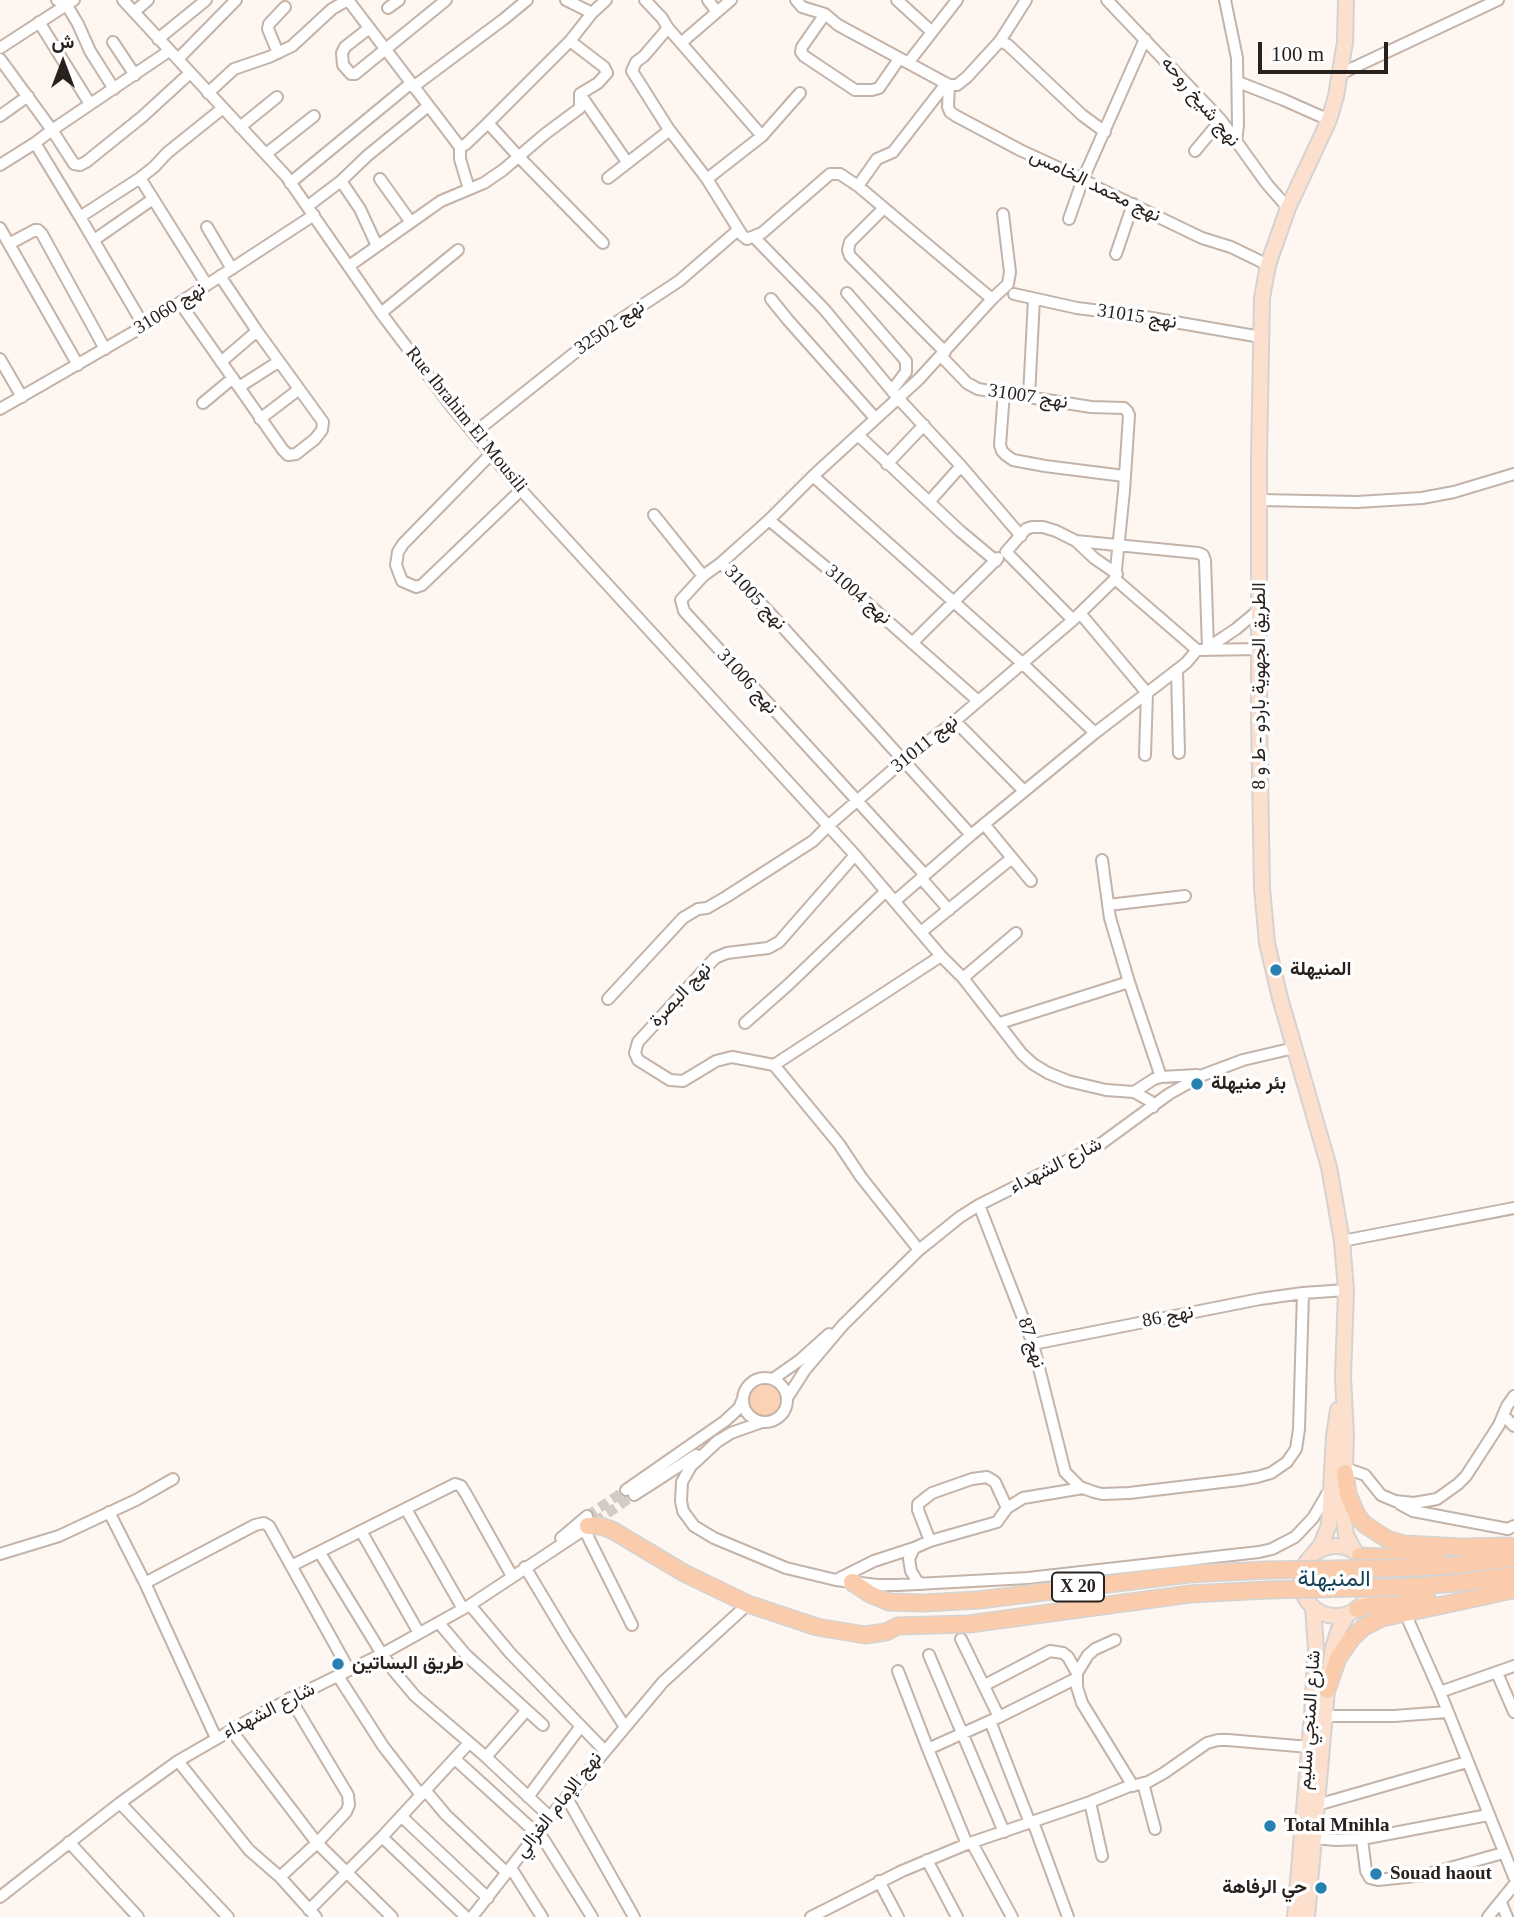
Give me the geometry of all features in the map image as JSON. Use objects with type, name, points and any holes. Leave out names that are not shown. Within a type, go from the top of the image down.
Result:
[{"type":"highway","points":[[1345,1471],[1348,1494],[1357,1515],[1364,1524],[1387,1539],[1404,1544],[1512,1549]]},
{"type":"highway","points":[[589,1523],[612,1530],[684,1573],[748,1604]]},
{"type":"highway","points":[[1358,1554],[1379,1557],[1512,1549]]},
{"type":"highway","name":"X 20","points":[[844,1581],[890,1602],[923,1603],[979,1600],[1189,1574],[1455,1565],[1512,1549]]},
{"type":"highway","name":"X 20","points":[[748,1604],[803,1623],[872,1635],[898,1626],[968,1624],[1189,1594],[1404,1587],[1514,1575]]},
{"type":"highway","points":[[1352,1611],[1375,1604],[1454,1599],[1506,1592]]},
{"type":"highway","points":[[1327,1690],[1338,1658],[1352,1638],[1364,1627],[1382,1618],[1506,1592]]},
{"type":"main road","name":"الطريق الجهوية باردو - ط و 8","points":[[1346,0],[1345,41],[1328,120],[1288,208],[1268,265],[1262,298],[1260,809],[1267,943],[1329,1167],[1342,1241],[1346,1290],[1343,1377],[1346,1437],[1344,1525],[1350,1544],[1358,1554]]},
{"type":"main road","name":"الطريق الجهوية باردو - ط و 8","points":[[1314,1553],[1321,1545],[1329,1525],[1334,1436],[1343,1377]]},
{"type":"main road","points":[[1335,1546],[1345,1547],[1358,1554],[1370,1573],[1369,1593],[1352,1611],[1329,1615],[1313,1607],[1302,1592],[1301,1580],[1303,1568],[1314,1553],[1335,1546]]},
{"type":"main road","name":"شارع المنجي سليم","points":[[1295,1917],[1316,1649],[1313,1607]]},
{"type":"main road","name":"شارع المنجي سليم","points":[[1307,1917],[1324,1716],[1333,1648],[1339,1629],[1352,1611]]},
{"type":"street","name":"Rue Ibrahim El Mousili","points":[[123,0],[267,154],[311,211],[381,313],[479,430],[491,454],[521,490],[855,855],[963,978],[1022,1054],[1048,1073],[1068,1081],[1106,1090],[1134,1092]]},
{"type":"street","points":[[134,12],[148,0]]},
{"type":"street","points":[[158,39],[206,0]]},
{"type":"street","points":[[178,59],[236,0]]},
{"type":"street","points":[[208,93],[234,69],[278,54],[292,46],[328,5],[348,0],[460,147],[460,159],[469,189]]},
{"type":"street","points":[[388,8],[399,0]]},
{"type":"street","points":[[368,29],[345,47],[342,53],[347,72],[355,74],[446,0]]},
{"type":"street","points":[[290,183],[412,85],[527,0]]},
{"type":"street","points":[[566,0],[592,13]]},
{"type":"street","points":[[460,147],[488,123],[570,41],[606,0]]},
{"type":"street","points":[[645,0],[762,136]]},
{"type":"street","points":[[708,0],[717,12]]},
{"type":"street","points":[[681,43],[731,0]]},
{"type":"street","points":[[897,0],[932,32]]},
{"type":"street","points":[[825,14],[801,52],[855,90],[872,90],[879,88],[932,32],[957,0]]},
{"type":"street","points":[[802,2],[947,85],[957,85],[1000,41],[1026,0]]},
{"type":"street","name":"نهج شيخ روحه","points":[[1107,0],[1221,120],[1267,184],[1288,208]]},
{"type":"street","points":[[1225,0],[1243,84],[1236,142]]},
{"type":"street","points":[[1340,74],[1479,4],[1498,0]]},
{"type":"street","points":[[0,48],[66,1],[90,51],[114,89]]},
{"type":"street","points":[[278,54],[268,29],[269,24],[285,6]]},
{"type":"street","points":[[39,22],[90,104]]},
{"type":"street","points":[[668,28],[636,62],[632,71],[668,128],[708,179],[738,230],[747,239],[762,233],[830,174],[840,174],[858,186],[992,299]]},
{"type":"street","points":[[1069,219],[1083,179],[1145,39]]},
{"type":"street","points":[[570,41],[604,67],[607,73],[598,83],[580,94]]},
{"type":"street","points":[[1000,41],[1008,45],[1082,115],[1105,132]]},
{"type":"street","points":[[113,42],[135,75]]},
{"type":"street","points":[[0,165],[169,51]]},
{"type":"street","points":[[0,59],[74,164],[80,165],[142,117],[190,73]]},
{"type":"street","points":[[1243,84],[1328,120]]},
{"type":"street","points":[[858,186],[877,159],[893,152],[947,85]]},
{"type":"street","name":"نهج محمد الخامس","points":[[947,85],[950,112],[1020,150],[1202,238],[1231,247],[1268,265]]},
{"type":"street","points":[[708,179],[762,136],[800,93]]},
{"type":"street","points":[[349,266],[441,201],[484,183],[580,108],[580,94]]},
{"type":"street","points":[[580,94],[627,162]]},
{"type":"street","points":[[0,116],[27,96]]},
{"type":"street","points":[[240,127],[277,97]]},
{"type":"street","name":"نهج 31060","points":[[0,409],[144,326],[232,269],[311,211],[367,156],[427,107]]},
{"type":"street","points":[[80,217],[140,178],[223,108]]},
{"type":"street","points":[[267,154],[314,116]]},
{"type":"street","points":[[1195,151],[1221,120]]},
{"type":"street","points":[[488,123],[603,243]]},
{"type":"street","points":[[608,178],[666,133],[668,128]]},
{"type":"street","points":[[35,142],[144,326]]},
{"type":"street","points":[[140,178],[208,285]]},
{"type":"street","points":[[380,179],[411,221]]},
{"type":"street","points":[[341,181],[360,209],[377,246]]},
{"type":"street","points":[[94,240],[153,198]]},
{"type":"street","points":[[1116,254],[1133,204]]},
{"type":"street","name":"نهج 31007","points":[[883,209],[850,242],[850,256],[967,383],[978,388],[1091,407],[1124,408],[1129,415],[1124,476]]},
{"type":"street","points":[[1003,214],[1009,284],[943,354],[895,394],[875,418],[813,476],[1096,733]]},
{"type":"street","points":[[207,227],[232,269]]},
{"type":"street","points":[[1,230],[78,365]]},
{"type":"street","points":[[11,247],[35,230],[42,234],[105,349]]},
{"type":"street","name":"نهج 32502","points":[[479,430],[597,335],[679,281],[738,230]]},
{"type":"street","points":[[754,237],[824,309],[1021,536]]},
{"type":"street","points":[[381,313],[458,250]]},
{"type":"street","points":[[180,303],[288,456],[296,454],[315,439],[323,426],[319,416],[278,362],[220,276]]},
{"type":"street","points":[[847,293],[906,361],[906,372],[895,394]]},
{"type":"street","name":"نهج 31015","points":[[1014,294],[1261,337]]},
{"type":"street","points":[[771,299],[875,418]]},
{"type":"street","points":[[1030,396],[1034,299]]},
{"type":"street","points":[[221,362],[257,331]]},
{"type":"street","points":[[0,359],[22,397]]},
{"type":"street","points":[[202,403],[278,362]]},
{"type":"street","points":[[260,419],[298,390]]},
{"type":"street","points":[[1004,392],[1000,445],[1002,451],[1013,460],[1124,476],[1116,577]]},
{"type":"street","points":[[887,464],[924,425]]},
{"type":"street","points":[[858,435],[996,561]]},
{"type":"street","points":[[491,454],[402,544],[396,565],[402,581],[408,586],[422,585],[521,490]]},
{"type":"street","points":[[929,502],[961,466]]},
{"type":"street","points":[[1260,500],[1357,502],[1422,498],[1454,492],[1514,474]]},
{"type":"street","name":"نهج 31005","points":[[813,476],[721,563],[971,835]]},
{"type":"street","points":[[654,514],[703,576]]},
{"type":"street","name":"نهج 31004","points":[[768,520],[977,700]]},
{"type":"street","points":[[912,643],[1006,552],[1026,529],[1043,527],[1076,541],[1203,555],[1202,650]]},
{"type":"street","points":[[1076,541],[1202,650],[1260,649]]},
{"type":"street","points":[[1006,552],[1077,617],[1147,693],[1145,755]]},
{"type":"street","name":"نهج 31006","points":[[721,563],[703,576],[682,598],[684,611],[858,801]]},
{"type":"street","name":"نهج 31011","points":[[608,999],[683,918],[698,909],[708,908],[813,841],[904,760],[955,721],[1077,617],[1116,577]]},
{"type":"street","points":[[895,901],[1096,733],[1202,650],[1236,629],[1260,609]]},
{"type":"street","points":[[1177,670],[1179,753]]},
{"type":"street","points":[[955,721],[1024,791]]},
{"type":"street","points":[[858,801],[949,910]]},
{"type":"street","points":[[984,824],[1031,881]]},
{"type":"street","name":"نهج البصرة","points":[[774,1065],[732,1057],[716,1061],[683,1081],[670,1080],[638,1060],[635,1053],[638,1042],[715,958],[727,953],[768,948],[779,942],[855,855]]},
{"type":"street","points":[[921,932],[1012,858]]},
{"type":"street","points":[[1102,860],[1108,905],[1129,982],[1161,1077]]},
{"type":"street","points":[[746,1023],[886,891]]},
{"type":"street","points":[[1108,905],[1185,896]]},
{"type":"street","points":[[963,978],[1016,933]]},
{"type":"street","points":[[919,1251],[861,1177],[839,1144],[774,1065],[941,956]]},
{"type":"street","points":[[1000,1023],[1129,982]]},
{"type":"street","name":"شارع الشهداء","points":[[843,1325],[946,1227],[979,1205],[1093,1149],[1185,1084],[1203,1075],[1243,1060],[1294,1048]]},
{"type":"street","points":[[1153,1107],[1150,1101],[1134,1092],[1161,1077],[1203,1075]]},
{"type":"street","name":"نهج 87","points":[[979,1205],[1033,1344],[1065,1472],[1079,1485]]},
{"type":"street","points":[[1342,1241],[1514,1208]]},
{"type":"street","name":"نهج 86","points":[[1033,1344],[1260,1298],[1346,1290]]},
{"type":"street","points":[[844,1581],[874,1561],[930,1541],[997,1522],[1007,1508],[1023,1498],[1079,1485],[1102,1494],[1115,1494],[1239,1480],[1257,1477],[1287,1462],[1296,1448],[1299,1429],[1303,1293]]},
{"type":"street","points":[[762,1422],[731,1433],[630,1493],[725,1421],[739,1408],[746,1387],[752,1382],[758,1379],[773,1379],[800,1360],[835,1328],[843,1325]]},
{"type":"street","points":[[787,1398],[805,1370],[843,1325]]},
{"type":"street","points":[[742,1401],[748,1415],[754,1420],[768,1422],[780,1416],[787,1404],[787,1398],[782,1386],[773,1379]]},
{"type":"street","points":[[1395,1501],[1415,1503],[1437,1499],[1458,1484],[1499,1425],[1514,1396]]},
{"type":"street","points":[[1503,1415],[1514,1426]]},
{"type":"street","name":"X 20","points":[[719,1440],[691,1466],[682,1482],[681,1501],[694,1526],[714,1538],[786,1568],[844,1581],[898,1585],[1027,1578],[1242,1555],[1272,1549],[1296,1537],[1305,1528],[1332,1486]]},
{"type":"street","points":[[1345,1471],[1365,1475],[1381,1495],[1413,1511],[1508,1529],[1514,1527]]},
{"type":"street","points":[[930,1541],[918,1504],[932,1493],[972,1479],[987,1477],[995,1482],[1007,1508]]},
{"type":"street","points":[[0,1554],[59,1536],[173,1479]]},
{"type":"street","points":[[291,1566],[456,1484],[461,1486],[512,1576]]},
{"type":"street","name":"نهج الإمام الغزالي","points":[[406,1509],[467,1607],[605,1751],[472,1917]]},
{"type":"street","points":[[109,1512],[145,1583],[216,1738]]},
{"type":"street","points":[[145,1583],[255,1525],[264,1523],[269,1526],[349,1670]]},
{"type":"street","points":[[589,1523],[632,1625]]},
{"type":"street","name":"شارع الشهداء","points":[[0,1897],[120,1802],[178,1762],[290,1698],[382,1654],[467,1607],[589,1523]]},
{"type":"street","points":[[361,1531],[419,1633]]},
{"type":"street","points":[[914,1548],[909,1565],[922,1584]]},
{"type":"street","points":[[320,1553],[382,1654],[415,1696],[550,1817]]},
{"type":"street","points":[[526,1567],[625,1727]]},
{"type":"street","points":[[605,1751],[663,1682],[748,1604]]},
{"type":"street","points":[[1409,1622],[1514,1877]]},
{"type":"street","points":[[439,1623],[466,1655],[542,1725]]},
{"type":"street","points":[[961,1639],[985,1685],[994,1719],[1068,1917]]},
{"type":"street","points":[[928,1749],[994,1719],[1077,1675],[1088,1655],[1115,1640]]},
{"type":"street","points":[[985,1685],[1050,1651],[1063,1653],[1068,1657],[1077,1675],[1082,1703],[1138,1784],[1155,1829]]},
{"type":"street","points":[[929,1655],[1004,1832]]},
{"type":"street","points":[[1440,1692],[1514,1666]]},
{"type":"street","points":[[898,1671],[928,1749],[970,1843],[1012,1917]]},
{"type":"street","points":[[1497,1673],[1514,1710]]},
{"type":"street","points":[[338,1676],[383,1746],[423,1793],[509,1871],[542,1917]]},
{"type":"street","points":[[280,1877],[346,1812],[349,1800],[348,1794],[290,1698]]},
{"type":"street","points":[[486,1757],[526,1711]]},
{"type":"street","points":[[1324,1716],[1394,1716],[1447,1712]]},
{"type":"street","points":[[528,1797],[581,1726]]},
{"type":"street","points":[[231,1730],[317,1843],[392,1917]]},
{"type":"street","points":[[811,1917],[879,1881],[927,1860],[1157,1778],[1207,1743],[1218,1740],[1309,1747]]},
{"type":"street","points":[[178,1762],[249,1850],[280,1877],[313,1913],[346,1872],[469,1742]]},
{"type":"street","points":[[455,1759],[551,1848],[592,1917]]},
{"type":"street","points":[[1317,1805],[1467,1762]]},
{"type":"street","points":[[567,1798],[634,1917]]},
{"type":"street","points":[[120,1802],[228,1917]]},
{"type":"street","points":[[1090,1802],[1102,1856]]},
{"type":"street","points":[[1314,1838],[1362,1839],[1488,1815]]},
{"type":"street","points":[[401,1816],[488,1898]]},
{"type":"street","points":[[382,1837],[466,1917]]},
{"type":"street","points":[[1362,1839],[1366,1871],[1373,1879],[1425,1875],[1503,1853]]},
{"type":"street","points":[[69,1842],[138,1917]]},
{"type":"street","points":[[927,1860],[957,1917]]},
{"type":"street","points":[[879,1881],[894,1915]]},
{"type":"street","points":[[1488,1917],[1514,1885]]},
{"type":"street","points":[[1501,1903],[1507,1917]]},
{"type":"shaded area","points":[[765,1385],[776,1390],[781,1401],[776,1412],[765,1417],[754,1412],[749,1401],[754,1390]]},
{"type":"tunnel","points":[[587,1516],[626,1490]]},
{"type":"tunnel","points":[[595,1522],[634,1495]]},
{"type":"place","name":"المنيهلة","points":[[1276,970]]},
{"type":"place","name":"بئر منيهلة","points":[[1197,1084]]},
{"type":"place","name":"طريق البساتين","points":[[338,1664]]},
{"type":"place","name":"Total Mnihla","points":[[1270,1826]]},
{"type":"place","name":"Souad haout","points":[[1376,1874]]},
{"type":"place","name":"حي الرفاهة","points":[[1321,1888]]},
{"type":"district","name":"المنيهلة","points":[[1334,1580]]}]
